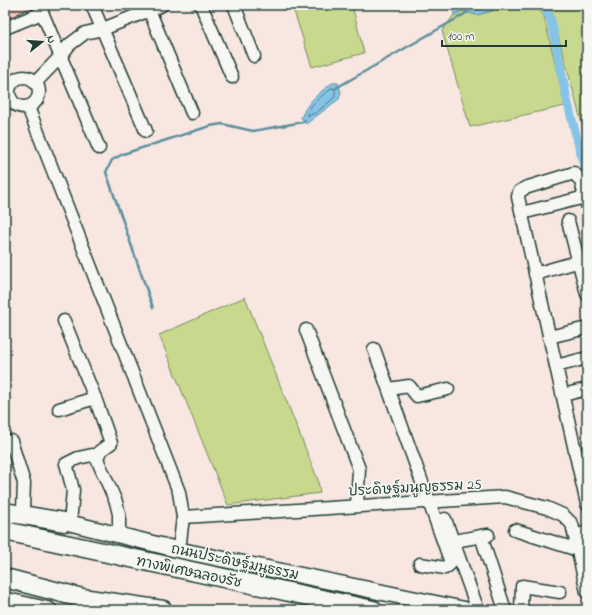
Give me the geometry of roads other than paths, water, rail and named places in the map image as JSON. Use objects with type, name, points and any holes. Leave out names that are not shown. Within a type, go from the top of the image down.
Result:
[{"type":"highway","points":[[5,512],[67,523]]},
{"type":"highway","name":"ทางพิเศษฉลองรัช","points":[[5,531],[373,610]]},
{"type":"highway","name":"ทางพิเศษฉลองรัช","points":[[5,541],[313,610]]},
{"type":"highway","points":[[5,578],[82,598],[164,610]]},
{"type":"main road","name":"ถนนประดิษฐ์มนูธรรม","points":[[5,503],[67,523],[179,550],[467,610]]},
{"type":"main road","points":[[5,600],[49,610]]},
{"type":"street","points":[[92,5],[146,131]]},
{"type":"street","points":[[35,83],[62,56],[69,45],[85,34],[103,29],[148,8],[162,5]]},
{"type":"street","points":[[201,5],[232,77]]},
{"type":"street","points":[[234,5],[254,56]]},
{"type":"street","points":[[148,8],[192,114]]},
{"type":"street","points":[[5,28],[41,9],[62,56],[99,148]]},
{"type":"street","points":[[22,77],[32,79],[38,87],[38,97],[36,101],[28,107],[23,107],[14,103],[7,90],[13,81],[22,77]]},
{"type":"street","points":[[28,107],[179,492],[183,517],[179,550]]},
{"type":"street","points":[[522,213],[586,201],[581,181],[574,173],[525,188],[519,192],[518,197],[563,395],[582,457],[587,504]]},
{"type":"street","points":[[568,220],[583,260],[587,294]]},
{"type":"street","points":[[535,274],[583,260]]},
{"type":"street","points":[[64,321],[95,398],[111,444],[100,450],[97,459]]},
{"type":"street","points":[[549,337],[587,328]]},
{"type":"street","points":[[306,330],[359,469],[357,505]]},
{"type":"street","points":[[374,349],[450,560],[449,565],[445,568],[420,564]]},
{"type":"street","points":[[556,366],[587,358]]},
{"type":"street","points":[[389,389],[409,386],[417,396],[448,389]]},
{"type":"street","points":[[563,395],[587,389]]},
{"type":"street","points":[[59,409],[95,398]]},
{"type":"street","points":[[11,441],[24,483],[23,509]]},
{"type":"street","points":[[67,523],[72,490],[67,465],[84,456],[92,455],[97,459],[117,508],[119,536]]},
{"type":"street","name":"ประดิษฐ์มนูญธรรม 25","points":[[183,517],[496,497],[520,500],[562,515],[581,534],[578,550],[587,592]]},
{"type":"street","points":[[445,519],[478,610]]},
{"type":"street","points":[[515,530],[578,550]]},
{"type":"street","points":[[454,541],[485,535],[505,610]]},
{"type":"street","points":[[521,610],[522,586],[560,592]]},
{"type":"water","points":[[452,5],[494,5],[492,11],[477,15],[462,11],[454,15]]},
{"type":"water","points":[[332,83],[338,83],[341,92],[339,99],[306,124],[301,118],[306,107]]},
{"type":"waterway","points":[[543,5],[551,20],[567,100],[587,178]]},
{"type":"waterway","points":[[336,88],[468,12]]},
{"type":"waterway","points":[[153,308],[106,172],[112,160],[123,154],[210,126],[222,124],[253,131],[303,122],[305,120]]}]
